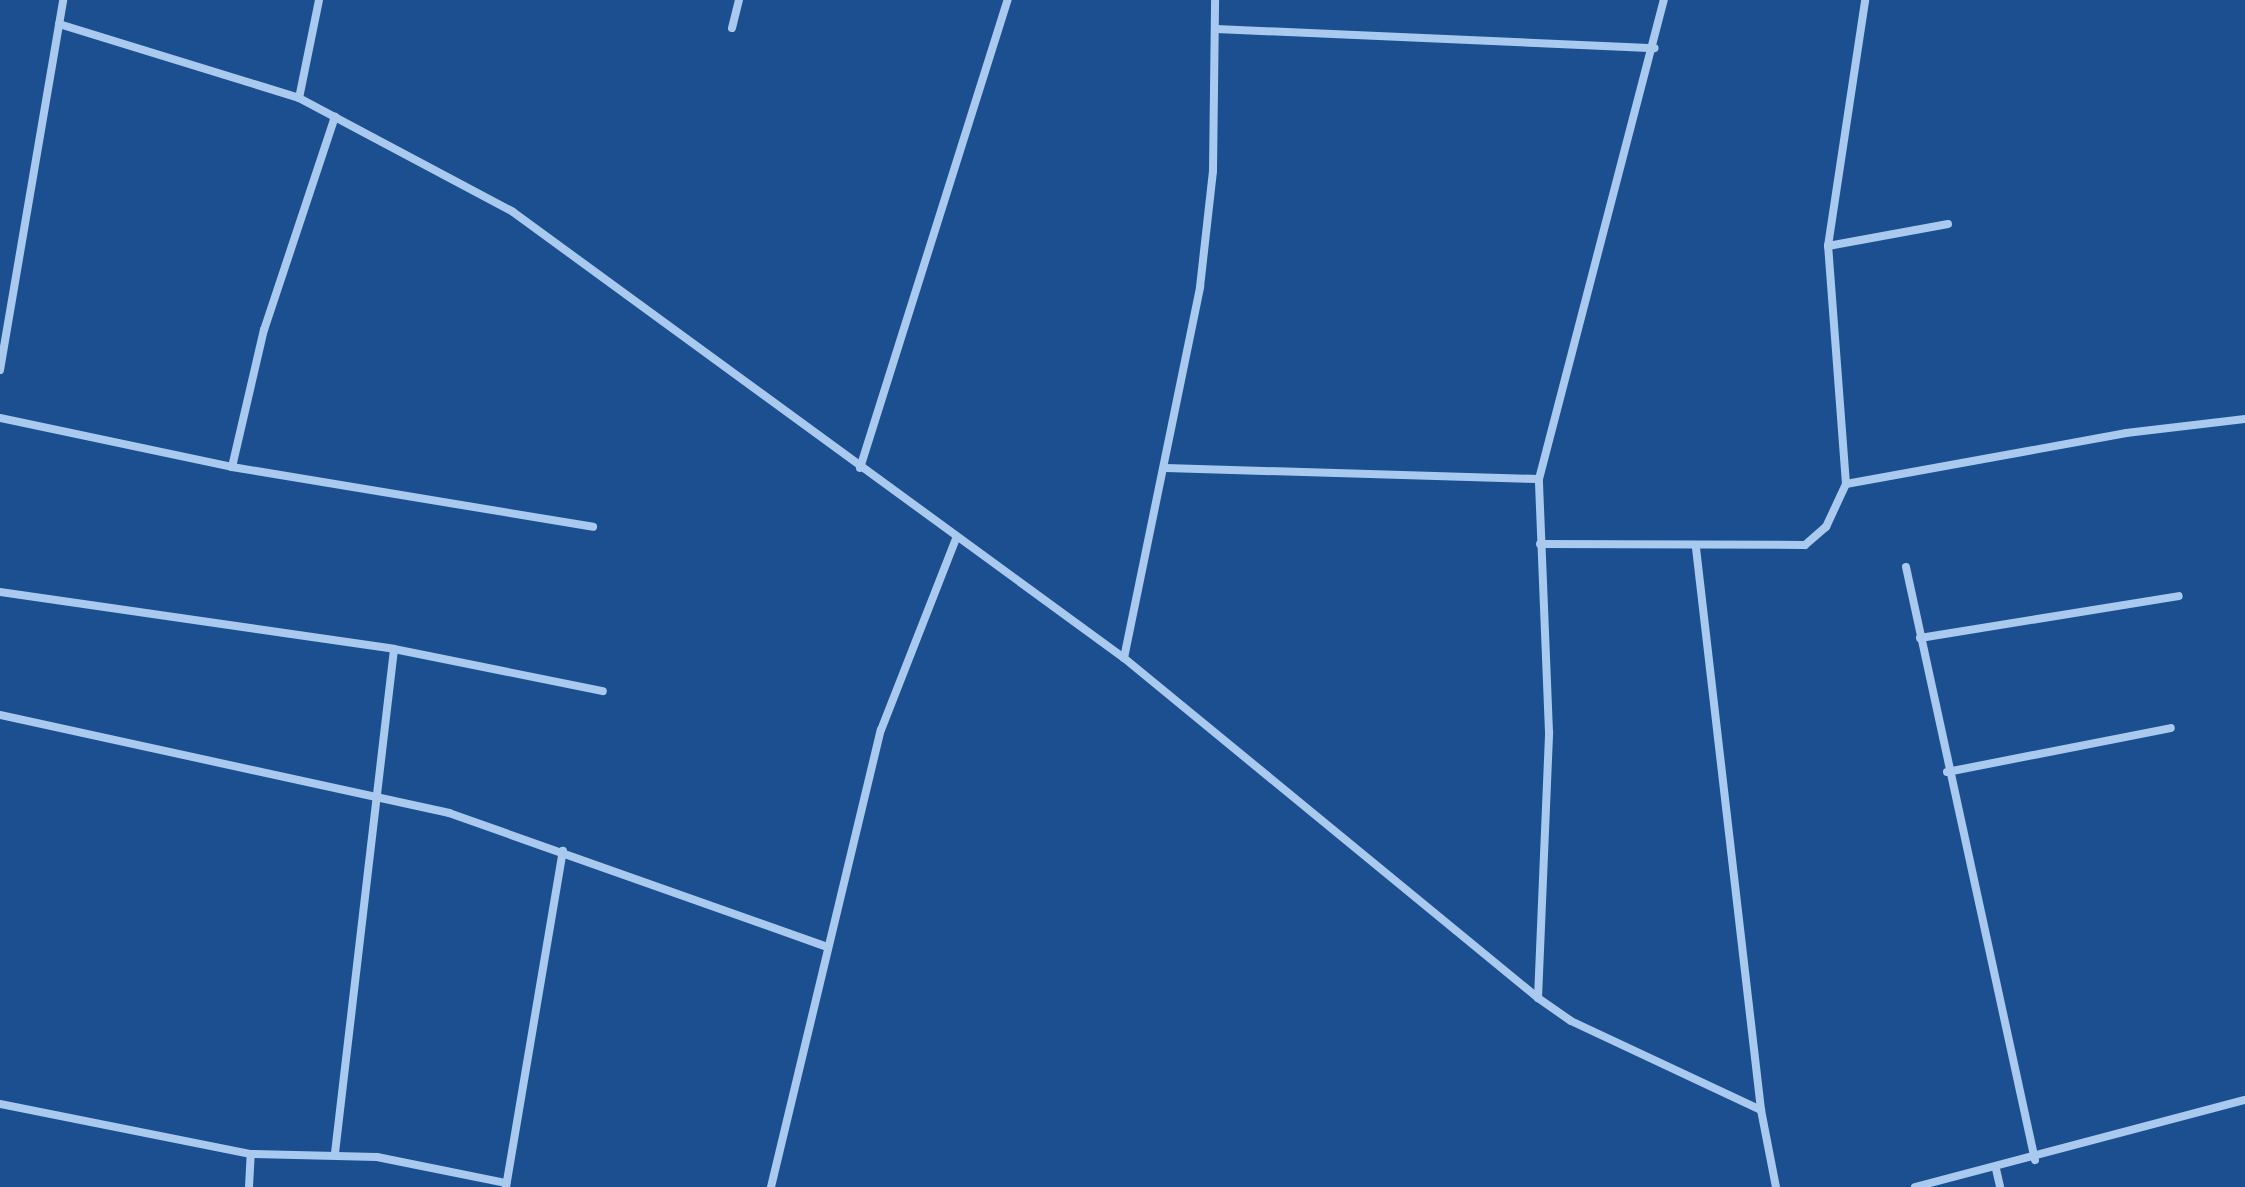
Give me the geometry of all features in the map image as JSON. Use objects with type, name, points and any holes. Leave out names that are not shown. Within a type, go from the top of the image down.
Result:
[{"type":"street","points":[[0,370],[63,0]]},
{"type":"street","points":[[299,98],[319,0]]},
{"type":"street","points":[[732,28],[739,0]]},
{"type":"street","points":[[860,468],[1008,0]]},
{"type":"street","points":[[1124,658],[1166,468],[1200,287],[1213,171],[1215,0]]},
{"type":"street","points":[[1538,998],[1549,732],[1539,479],[1655,48],[1664,0]]},
{"type":"street","points":[[1540,544],[1696,548],[1805,545],[1826,527],[1846,484],[1828,246],[1865,0]]},
{"type":"street","points":[[59,24],[299,98],[513,212],[956,539],[1124,658],[1538,998],[1571,1021],[1761,1110]]},
{"type":"street","points":[[1216,29],[1655,48]]},
{"type":"street","points":[[232,467],[264,330],[335,117]]},
{"type":"street","points":[[1828,246],[1948,224]]},
{"type":"street","points":[[0,418],[232,467],[593,527]]},
{"type":"street","points":[[1846,484],[2126,433],[2245,419]]},
{"type":"street","points":[[1166,468],[1539,479]]},
{"type":"street","points":[[771,1187],[824,946],[881,730],[956,539]]},
{"type":"street","points":[[1696,548],[1761,1110],[1776,1187]]},
{"type":"street","points":[[1906,567],[1947,772],[2035,1160]]},
{"type":"street","points":[[0,592],[394,649],[603,691]]},
{"type":"street","points":[[1920,638],[2179,596]]},
{"type":"street","points":[[335,1153],[394,649]]},
{"type":"street","points":[[0,715],[377,795],[563,851],[824,946]]},
{"type":"street","points":[[1947,772],[2171,728]]},
{"type":"street","points":[[0,1104],[251,1154],[335,1153],[506,1185],[563,851]]},
{"type":"street","points":[[1915,1187],[2035,1160],[2245,1100]]},
{"type":"street","points":[[249,1187],[251,1154]]},
{"type":"street","points":[[1996,1169],[2000,1187]]}]
